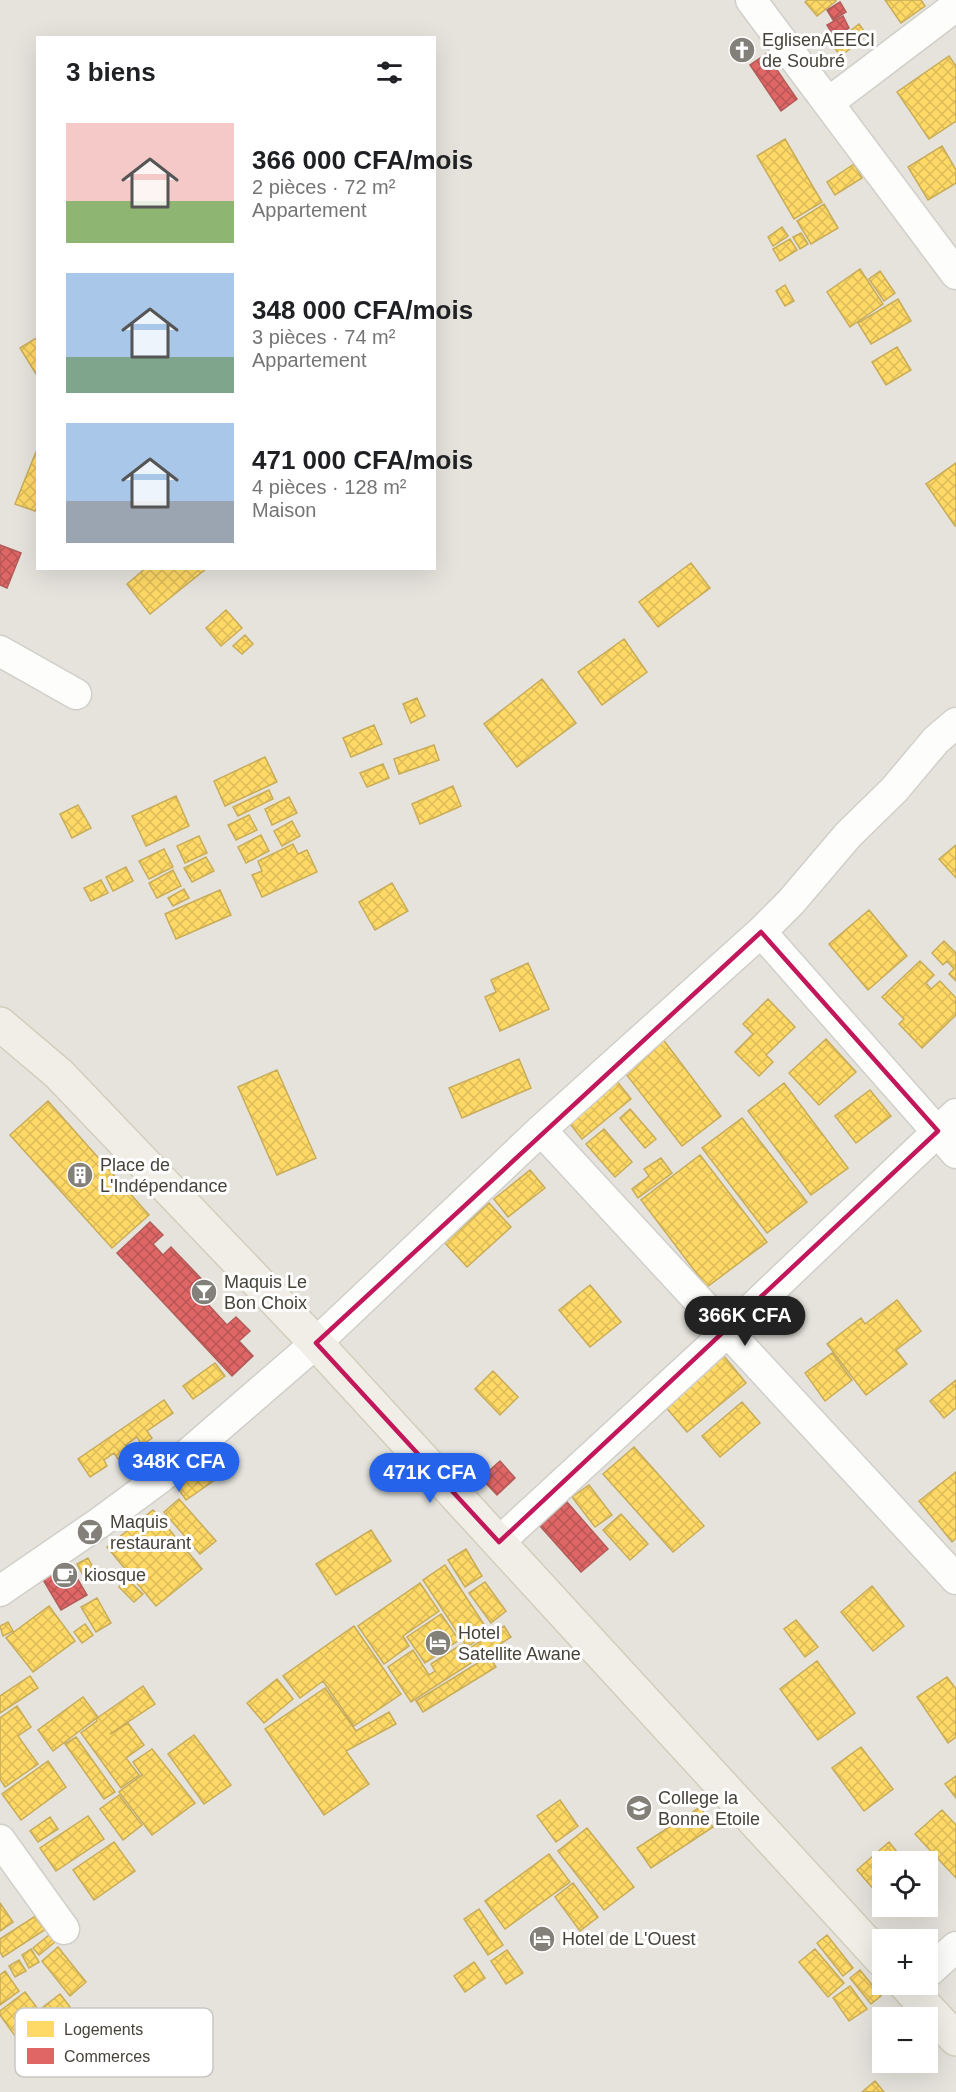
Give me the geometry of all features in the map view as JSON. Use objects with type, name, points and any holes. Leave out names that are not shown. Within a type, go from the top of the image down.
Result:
[{"type":"main road","points":[[0,1024],[59,1074],[316,1342],[872,1949]]},
{"type":"main road","points":[[923,1995],[956,2039]]},
{"type":"street","points":[[751,0],[956,274]]},
{"type":"street","points":[[828,103],[956,6]]},
{"type":"street","points":[[0,651],[76,694]]},
{"type":"street","points":[[0,1591],[160,1478],[316,1342],[541,1130],[761,932],[791,902],[848,835],[894,790],[936,740],[956,723]]},
{"type":"street","points":[[499,1542],[726,1332],[950,1133],[761,932]]},
{"type":"street","points":[[541,1130],[956,1579]]},
{"type":"street","points":[[0,1840],[64,1929]]},
{"type":"street","points":[[938,1962],[956,1947]]},
{"type":"highlighted area","points":[[761,932],[938,1131],[499,1542],[316,1343]]},
{"type":"shaded area","points":[[0,0],[956,0],[956,2092],[0,2092]]},
{"type":"building: Logements","points":[[808,0],[836,1],[817,16],[805,2]]},
{"type":"building: Logements","points":[[885,0],[921,0],[925,6],[901,23]]},
{"type":"building: Logements","points":[[859,24],[867,35],[841,56],[832,45]]},
{"type":"building: Logements","points":[[949,56],[956,66],[956,121],[929,139],[897,92]]},
{"type":"building: Logements","points":[[785,139],[822,202],[794,219],[757,156]]},
{"type":"building: Logements","points":[[942,146],[956,170],[956,183],[928,200],[908,167]]},
{"type":"building: Logements","points":[[854,164],[862,178],[835,195],[827,182]]},
{"type":"building: Logements","points":[[824,204],[838,228],[811,244],[797,221]]},
{"type":"building: Logements","points":[[782,227],[788,236],[773,246],[768,237]]},
{"type":"building: Logements","points":[[801,233],[808,244],[800,249],[793,237]]},
{"type":"building: Logements","points":[[790,239],[797,250],[780,261],[773,249]]},
{"type":"building: Logements","points":[[860,269],[883,304],[850,327],[827,292]]},
{"type":"building: Logements","points":[[880,271],[895,293],[884,301],[869,279]]},
{"type":"building: Logements","points":[[785,285],[794,301],[785,306],[776,291]]},
{"type":"building: Logements","points":[[898,299],[911,321],[871,344],[858,323]]},
{"type":"building: Logements","points":[[36,338],[36,374],[20,348]]},
{"type":"building: Logements","points":[[897,347],[911,370],[886,385],[872,362]]},
{"type":"building: Logements","points":[[36,452],[36,509],[35,511],[15,504]]},
{"type":"building: Logements","points":[[956,463],[956,525],[955,526],[926,484]]},
{"type":"building: Logements","points":[[691,563],[710,588],[658,627],[639,602]]},
{"type":"building: Logements","points":[[144,570],[205,570],[150,614],[127,584]]},
{"type":"building: Logements","points":[[226,610],[242,628],[221,646],[206,628]]},
{"type":"building: Logements","points":[[245,635],[253,644],[242,654],[233,646]]},
{"type":"building: Logements","points":[[624,639],[647,672],[602,705],[578,672]]},
{"type":"building: Logements","points":[[542,679],[576,723],[517,767],[484,724]]},
{"type":"building: Logements","points":[[417,698],[425,716],[411,723],[403,704]]},
{"type":"building: Logements","points":[[374,725],[382,744],[351,757],[343,738]]},
{"type":"building: Logements","points":[[434,745],[439,760],[399,774],[394,759]]},
{"type":"building: Logements","points":[[265,757],[277,782],[225,806],[214,781]]},
{"type":"building: Logements","points":[[383,764],[389,778],[367,787],[360,773]]},
{"type":"building: Logements","points":[[453,786],[461,806],[420,824],[412,804]]},
{"type":"building: Logements","points":[[269,790],[273,799],[238,816],[233,807]]},
{"type":"building: Logements","points":[[176,796],[189,826],[146,846],[132,816]]},
{"type":"building: Logements","points":[[289,797],[297,813],[272,825],[265,809]]},
{"type":"building: Logements","points":[[78,805],[91,828],[72,838],[60,814]]},
{"type":"building: Logements","points":[[249,815],[257,830],[236,840],[228,825]]},
{"type":"building: Logements","points":[[292,821],[300,836],[282,846],[274,831]]},
{"type":"building: Logements","points":[[261,835],[269,851],[246,863],[238,847]]},
{"type":"building: Logements","points":[[199,836],[207,853],[185,863],[177,846]]},
{"type":"building: Logements","points":[[293,844],[298,854],[307,850],[317,872],[262,897],[252,875],[262,871],[258,861]]},
{"type":"building: Logements","points":[[956,845],[956,878],[939,859]]},
{"type":"building: Logements","points":[[164,849],[173,867],[149,879],[139,861]]},
{"type":"building: Logements","points":[[206,857],[214,871],[192,882],[184,868]]},
{"type":"building: Logements","points":[[126,867],[133,881],[113,891],[106,877]]},
{"type":"building: Logements","points":[[173,870],[181,886],[157,898],[149,883]]},
{"type":"building: Logements","points":[[101,880],[108,893],[91,901],[84,888]]},
{"type":"building: Logements","points":[[392,883],[408,911],[375,930],[359,902]]},
{"type":"building: Logements","points":[[184,889],[189,898],[173,906],[168,898]]},
{"type":"building: Logements","points":[[220,890],[231,915],[176,939],[165,914]]},
{"type":"building: Logements","points":[[869,910],[907,956],[868,990],[829,944]]},
{"type":"building: Logements","points":[[944,941],[956,953],[956,981],[949,974],[954,969],[947,961],[943,965],[932,953]]},
{"type":"building: Logements","points":[[920,961],[934,975],[926,983],[931,989],[940,981],[956,998],[956,1015],[922,1048],[899,1024],[904,1019],[882,997]]},
{"type":"building: Logements","points":[[528,963],[549,1009],[500,1031],[485,997],[496,992],[491,980]]},
{"type":"building: Logements","points":[[768,999],[795,1027],[766,1055],[773,1062],[759,1076],[735,1052],[753,1034],[743,1024]]},
{"type":"building: Logements","points":[[662,1038],[721,1116],[682,1146],[622,1069]]},
{"type":"building: Logements","points":[[826,1039],[856,1072],[819,1105],[789,1073]]},
{"type":"building: Logements","points":[[519,1059],[531,1088],[462,1118],[449,1088]]},
{"type":"building: Logements","points":[[277,1070],[316,1158],[277,1175],[238,1087]]},
{"type":"building: Logements","points":[[616,1080],[631,1099],[582,1139],[567,1120]]},
{"type":"building: Logements","points":[[784,1083],[848,1168],[811,1195],[748,1111]]},
{"type":"building: Logements","points":[[870,1090],[891,1116],[856,1143],[835,1116]]},
{"type":"building: Logements","name":"Place de L'Indépendance","points":[[48,1101],[149,1215],[112,1248],[10,1135]]},
{"type":"building: Logements","points":[[630,1109],[656,1139],[645,1148],[620,1118]]},
{"type":"building: Logements","points":[[742,1118],[807,1202],[767,1233],[702,1148]]},
{"type":"building: Logements","points":[[604,1129],[632,1162],[615,1177],[586,1144]]},
{"type":"building: Logements","points":[[700,1155],[767,1242],[707,1287],[641,1200]]},
{"type":"building: Logements","points":[[661,1158],[672,1173],[638,1198],[632,1189],[649,1176],[644,1169]]},
{"type":"building: Logements","points":[[530,1170],[545,1188],[508,1217],[494,1199]]},
{"type":"building: Logements","points":[[489,1203],[511,1227],[467,1267],[445,1243]]},
{"type":"building: Logements","points":[[590,1285],[621,1322],[590,1347],[559,1310]]},
{"type":"building: Logements","points":[[897,1300],[921,1331],[896,1350],[907,1364],[866,1395],[827,1344],[861,1318],[865,1324]]},
{"type":"building: Logements","points":[[832,1353],[852,1380],[825,1401],[805,1373]]},
{"type":"building: Logements","points":[[723,1355],[746,1383],[687,1432],[664,1405]]},
{"type":"building: Logements","points":[[215,1363],[225,1376],[193,1399],[183,1386]]},
{"type":"building: Logements","points":[[493,1371],[518,1397],[500,1415],[475,1389]]},
{"type":"building: Logements","points":[[956,1380],[956,1408],[944,1418],[930,1401]]},
{"type":"building: Logements","points":[[164,1400],[173,1413],[147,1431],[152,1438],[142,1445],[137,1437],[126,1445],[129,1451],[118,1459],[114,1453],[104,1460],[107,1466],[90,1477],[78,1459]]},
{"type":"building: Logements","points":[[742,1402],[760,1423],[720,1457],[702,1436]]},
{"type":"building: Logements","points":[[634,1447],[704,1526],[673,1552],[603,1474]]},
{"type":"building: Logements","points":[[215,1450],[229,1470],[186,1500],[172,1480]]},
{"type":"building: Logements","points":[[956,1472],[956,1538],[952,1542],[919,1501]]},
{"type":"building: Logements","points":[[589,1485],[612,1515],[595,1527],[572,1497]]},
{"type":"building: Logements","points":[[179,1499],[216,1541],[200,1554],[164,1512]]},
{"type":"building: Logements","points":[[153,1510],[202,1569],[156,1606],[107,1547]]},
{"type":"building: Logements","points":[[621,1514],[648,1544],[630,1560],[603,1530]]},
{"type":"building: Logements","points":[[371,1530],[391,1561],[336,1595],[316,1564]]},
{"type":"building: Logements","points":[[466,1549],[482,1576],[465,1587],[448,1560]]},
{"type":"building: Logements","points":[[88,1558],[96,1573],[85,1579],[77,1564]]},
{"type":"building: Logements","points":[[445,1565],[489,1632],[467,1647],[423,1580]]},
{"type":"building: Logements","points":[[127,1579],[143,1594],[134,1602],[119,1587]]},
{"type":"building: Logements","points":[[485,1582],[506,1611],[491,1623],[469,1593]]},
{"type":"building: Logements","points":[[420,1583],[439,1611],[403,1636],[409,1646],[384,1664],[358,1626]]},
{"type":"building: Logements","points":[[872,1586],[904,1626],[873,1651],[841,1612]]},
{"type":"building: Logements","points":[[97,1598],[111,1623],[96,1632],[81,1607]]},
{"type":"building: Logements","points":[[49,1606],[75,1641],[33,1672],[6,1638]]},
{"type":"building: Logements","points":[[441,1614],[459,1640],[425,1663],[407,1637]]},
{"type":"building: Logements","points":[[796,1620],[818,1647],[805,1657],[784,1629]]},
{"type":"building: Logements","points":[[8,1622],[13,1631],[3,1636],[0,1626]]},
{"type":"building: Logements","points":[[85,1624],[93,1635],[82,1643],[74,1632]]},
{"type":"building: Logements","points":[[354,1626],[401,1694],[354,1726],[323,1681],[300,1698],[283,1676]]},
{"type":"building: Logements","points":[[504,1626],[511,1637],[411,1702],[388,1667],[413,1650],[429,1675],[435,1671],[431,1664],[462,1644],[467,1650]]},
{"type":"building: Logements","points":[[489,1656],[496,1667],[423,1712],[416,1701]]},
{"type":"building: Logements","points":[[817,1661],[855,1713],[818,1740],[780,1689]]},
{"type":"building: Logements","points":[[30,1676],[38,1688],[0,1713],[0,1696]]},
{"type":"building: Logements","points":[[947,1677],[956,1689],[956,1737],[948,1743],[917,1697]]},
{"type":"building: Logements","points":[[277,1679],[293,1699],[264,1723],[247,1703]]},
{"type":"building: Logements","points":[[143,1686],[155,1704],[110,1734],[128,1723],[144,1745],[126,1758],[139,1775],[121,1788],[81,1733],[97,1721],[96,1719]]},
{"type":"building: Logements","points":[[325,1688],[356,1731],[389,1712],[396,1724],[346,1751],[369,1784],[324,1815],[265,1729]]},
{"type":"building: Logements","points":[[83,1697],[98,1717],[53,1751],[38,1730]]},
{"type":"building: Logements","points":[[17,1706],[31,1727],[18,1736],[38,1764],[5,1787],[0,1779],[0,1718]]},
{"type":"building: Logements","points":[[194,1735],[231,1785],[204,1804],[168,1754]]},
{"type":"building: Logements","points":[[76,1737],[115,1792],[104,1799],[65,1744]]},
{"type":"building: Logements","points":[[861,1747],[893,1789],[864,1811],[832,1768]]},
{"type":"building: Logements","points":[[152,1749],[195,1803],[152,1835],[119,1792],[142,1775],[133,1762]]},
{"type":"building: Logements","points":[[48,1761],[66,1787],[21,1820],[2,1794]]},
{"type":"building: Logements","points":[[956,1776],[956,1798],[945,1784]]},
{"type":"building: Logements","points":[[119,1795],[142,1825],[123,1840],[100,1809]]},
{"type":"building: Logements","points":[[560,1800],[578,1826],[556,1842],[537,1816]]},
{"type":"building: Logements","points":[[700,1807],[713,1827],[651,1868],[637,1848]]},
{"type":"building: Logements","points":[[942,1810],[956,1825],[956,1878],[938,1859],[938,1851],[931,1851],[915,1834]]},
{"type":"building: Logements","points":[[88,1816],[104,1839],[56,1871],[40,1848]]},
{"type":"building: Logements","points":[[50,1817],[58,1829],[38,1842],[30,1831]]},
{"type":"building: Logements","points":[[587,1828],[634,1887],[604,1910],[558,1851]]},
{"type":"building: Logements","points":[[114,1842],[135,1871],[94,1900],[73,1870]]},
{"type":"building: Logements","points":[[889,1842],[896,1851],[879,1851]]},
{"type":"building: Logements","points":[[549,1854],[570,1882],[505,1929],[485,1901]]},
{"type":"building: Logements","points":[[872,1857],[872,1887],[857,1870]]},
{"type":"building: Logements","points":[[573,1883],[598,1917],[580,1931],[555,1897]]},
{"type":"building: Logements","points":[[0,1903],[13,1922],[0,1931]]},
{"type":"building: Logements","points":[[479,1909],[503,1945],[488,1955],[464,1919]]},
{"type":"building: Logements","points":[[37,1915],[46,1929],[3,1957],[0,1952],[0,1939]]},
{"type":"building: Logements","points":[[49,1935],[55,1942],[39,1955],[33,1948]]},
{"type":"building: Logements","points":[[827,1935],[853,1968],[843,1976],[817,1943]]},
{"type":"building: Logements","points":[[58,1947],[86,1982],[70,1996],[42,1961]]},
{"type":"building: Logements","points":[[31,1949],[39,1962],[29,1968],[22,1955]]},
{"type":"building: Logements","points":[[815,1949],[844,1983],[828,1997],[799,1962]]},
{"type":"building: Logements","points":[[507,1950],[523,1973],[506,1984],[491,1961]]},
{"type":"building: Logements","points":[[19,1960],[26,1971],[15,1977],[9,1966]]},
{"type":"building: Logements","points":[[474,1962],[485,1978],[465,1992],[454,1976]]},
{"type":"building: Logements","points":[[860,1970],[872,1985],[872,1995],[881,1996],[871,2004],[850,1978]]},
{"type":"building: Logements","points":[[5,1971],[19,1991],[0,2005],[0,1975]]},
{"type":"building: Logements","points":[[850,1986],[867,2009],[849,2021],[833,1998]]},
{"type":"building: Logements","points":[[25,1992],[37,2008],[15,2008],[15,2036],[0,2015],[0,2011]]},
{"type":"building: Logements","points":[[60,1994],[71,2008],[42,2008]]},
{"type":"building: Logements","points":[[875,2081],[884,2092],[862,2092]]},
{"type":"building: Commerces","points":[[840,2],[846,12],[833,20],[827,10]]},
{"type":"building: Commerces","points":[[843,16],[849,28],[834,37],[827,25]]},
{"type":"building: Commerces","points":[[766,54],[797,99],[781,111],[750,65]]},
{"type":"building: Commerces","points":[[0,545],[21,553],[7,588],[0,585]]},
{"type":"building: Commerces","points":[[150,1222],[163,1235],[153,1244],[163,1255],[171,1247],[213,1291],[204,1300],[227,1325],[236,1317],[250,1331],[239,1341],[253,1356],[232,1376],[117,1253]]},
{"type":"building: Commerces","points":[[500,1461],[515,1478],[497,1495],[481,1478]]},
{"type":"building: Commerces","points":[[567,1502],[608,1549],[581,1572],[540,1526]]},
{"type":"building: Commerces","points":[[68,1563],[87,1595],[61,1610],[42,1578]]},
{"type":"place","name":"EglisenAEECI de Soubré","points":[[742,50]]},
{"type":"place","name":"Place de L'Indépendance","points":[[80,1175]]},
{"type":"place","name":"Maquis Le Bon Choix","points":[[204,1292]]},
{"type":"place","name":"Maquis restaurant","points":[[90,1532]]},
{"type":"place","name":"kiosque","points":[[65,1575]]},
{"type":"place","name":"Hotel Satellite Awane","points":[[438,1643]]},
{"type":"place","name":"College la Bonne Etoile","points":[[639,1808]]},
{"type":"place","name":"Hotel de L'Ouest","points":[[542,1939]]}]
